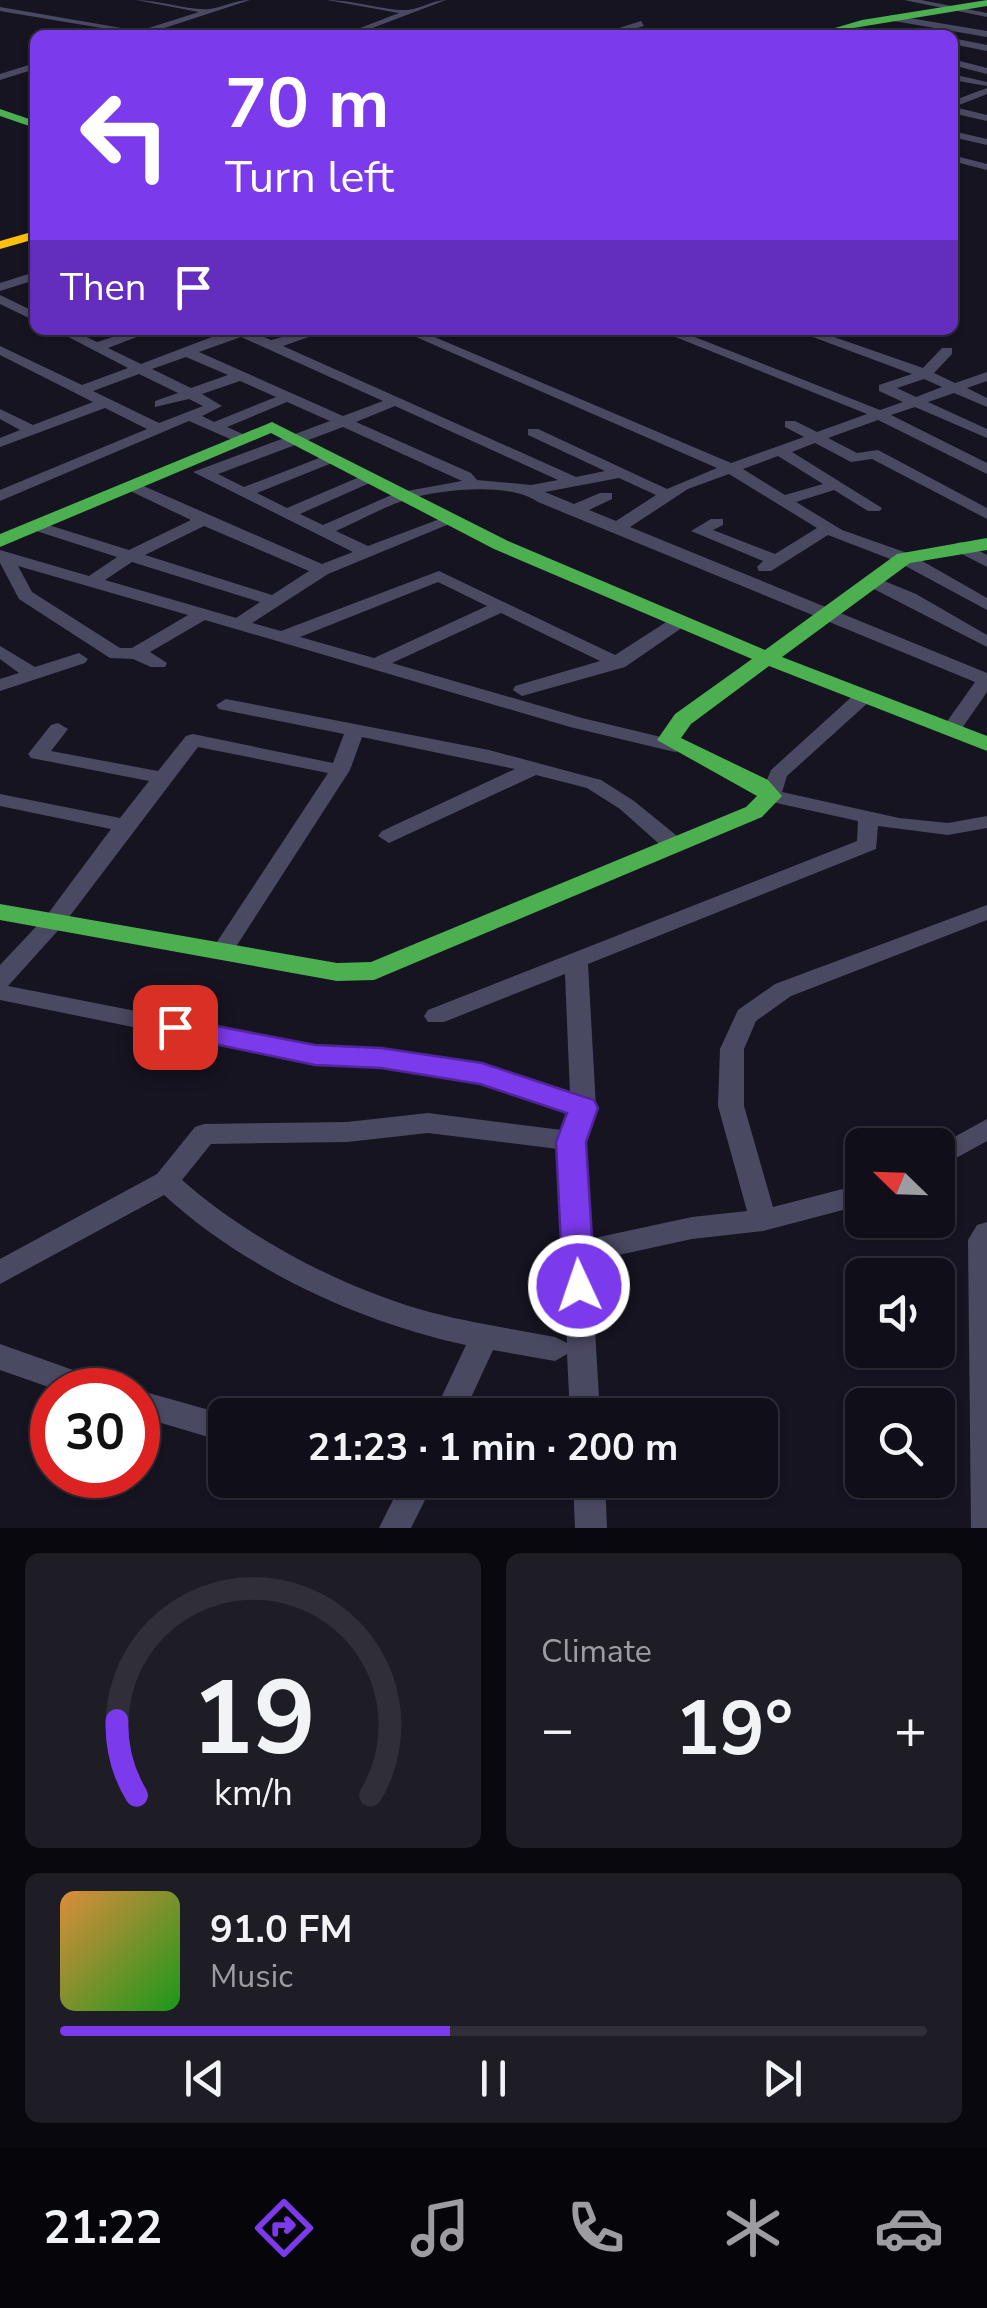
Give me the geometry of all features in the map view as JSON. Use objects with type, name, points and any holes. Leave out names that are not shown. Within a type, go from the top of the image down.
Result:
[{"type":"street","points":[[140,0],[209,12]]},
{"type":"street","points":[[150,30],[246,0]]},
{"type":"street","points":[[331,0],[409,12]]},
{"type":"street","points":[[360,30],[442,0]]},
{"type":"street","points":[[908,0],[975,9]]},
{"type":"street","points":[[0,9],[115,30]]},
{"type":"street","points":[[836,30],[891,18],[975,9]]},
{"type":"street","points":[[975,9],[955,20],[987,25]]},
{"type":"street","points":[[891,18],[987,34]]},
{"type":"street","points":[[862,23],[897,30]]},
{"type":"street","points":[[619,30],[641,24]]},
{"type":"street","points":[[958,42],[987,48]]},
{"type":"street","points":[[958,47],[969,44]]},
{"type":"street","points":[[958,63],[985,70]]},
{"type":"street","points":[[0,77],[30,68]]},
{"type":"street","points":[[958,74],[985,70]]},
{"type":"street","points":[[958,77],[985,91]]},
{"type":"street","points":[[958,89],[985,91]]},
{"type":"street","points":[[958,103],[985,91]]},
{"type":"street","points":[[958,104],[987,106]]},
{"type":"street","points":[[958,105],[987,118]]},
{"type":"street","points":[[0,109],[30,120]]},
{"type":"street","points":[[958,122],[987,129]]},
{"type":"street","points":[[958,135],[987,142]]},
{"type":"street","points":[[958,147],[987,154]]},
{"type":"street","points":[[958,160],[987,167]]},
{"type":"street","points":[[958,171],[987,178]]},
{"type":"street","points":[[0,245],[30,238]]},
{"type":"street","points":[[0,287],[30,278]]},
{"type":"street","points":[[0,299],[28,308]]},
{"type":"street","points":[[0,496],[216,406],[72,335]]},
{"type":"street","points":[[96,347],[133,335]]},
{"type":"street","points":[[81,390],[229,335]]},
{"type":"street","points":[[248,335],[576,482]]},
{"type":"street","points":[[270,345],[305,335]]},
{"type":"street","points":[[420,335],[730,468],[828,528],[904,558],[987,605]]},
{"type":"street","points":[[680,335],[758,362],[771,372],[880,415],[987,469]]},
{"type":"street","points":[[815,335],[925,374],[987,403]]},
{"type":"street","points":[[0,350],[159,429]]},
{"type":"street","points":[[187,352],[466,476],[472,484]]},
{"type":"street","points":[[947,352],[925,374],[884,388],[987,434]]},
{"type":"street","points":[[0,364],[16,358]]},
{"type":"street","points":[[160,404],[240,376]]},
{"type":"street","points":[[618,527],[668,494],[730,468],[987,376]]},
{"type":"street","points":[[214,427],[287,396]]},
{"type":"street","points":[[2,551],[36,526],[132,486],[293,438],[396,401]]},
{"type":"street","points":[[0,443],[106,402]]},
{"type":"street","points":[[0,414],[32,431]]},
{"type":"street","points":[[189,416],[242,439]]},
{"type":"street","points":[[790,424],[856,459],[873,453],[987,514]]},
{"type":"street","points":[[196,469],[242,439],[272,427],[451,520],[767,658],[987,744]]},
{"type":"street","points":[[534,432],[668,494]]},
{"type":"street","points":[[780,451],[874,508]]},
{"type":"street","points":[[245,492],[332,458]]},
{"type":"street","points":[[196,469],[366,552]]},
{"type":"street","points":[[324,530],[402,496],[472,484],[531,490],[620,472]]},
{"type":"street","points":[[288,513],[369,478]]},
{"type":"street","points":[[782,501],[836,485]]},
{"type":"street","points":[[132,486],[322,570]]},
{"type":"street","points":[[531,490],[544,499],[830,612],[986,680],[952,730]]},
{"type":"street","points":[[575,510],[606,496]]},
{"type":"street","points":[[90,583],[131,556],[204,520]]},
{"type":"street","points":[[237,625],[322,570],[451,520]]},
{"type":"street","points":[[716,522],[699,531],[777,560]]},
{"type":"street","points":[[36,526],[274,601]]},
{"type":"street","points":[[746,579],[828,528]]},
{"type":"street","points":[[674,746],[668,740],[683,719],[904,558],[987,544]]},
{"type":"street","points":[[962,547],[987,562]]},
{"type":"street","points":[[2,551],[90,583],[674,746],[758,780],[770,796],[948,829],[987,822]]},
{"type":"street","points":[[2,551],[25,595],[116,654],[136,653],[158,663]]},
{"type":"street","points":[[280,638],[439,576],[618,662]]},
{"type":"street","points":[[872,581],[987,642]]},
{"type":"street","points":[[374,665],[502,606]]},
{"type":"street","points":[[136,653],[201,615]]},
{"type":"street","points":[[522,690],[564,682],[618,662],[646,649],[680,621]]},
{"type":"street","points":[[0,651],[33,674]]},
{"type":"street","points":[[0,685],[79,659]]},
{"type":"street","points":[[0,912],[337,972],[374,971],[754,812],[770,796],[778,774],[864,696]]},
{"type":"street","points":[[226,705],[534,768],[594,784],[627,805],[674,845]]},
{"type":"street","points":[[58,729],[38,754],[163,778]]},
{"type":"street","points":[[222,951],[340,770],[355,730]]},
{"type":"street","points":[[0,980],[55,920],[192,740],[340,770]]},
{"type":"street","points":[[390,836],[534,768]]},
{"type":"street","points":[[0,800],[125,825]]},
{"type":"street","points":[[436,1016],[868,844],[868,817]]},
{"type":"street","points":[[763,1220],[731,1106],[732,1048],[746,1016],[783,990],[987,912]]},
{"type":"street","points":[[576,960],[584,1108],[571,1142],[584,1398]]},
{"type":"street","points":[[0,992],[315,1055],[381,1058],[482,1074],[584,1108]]},
{"type":"street","points":[[0,1272],[166,1181],[204,1134],[347,1132],[428,1124],[571,1142]]},
{"type":"street","points":[[955,1148],[987,1129]]},
{"type":"street","points":[[166,1181],[186,1202],[305,1272],[401,1315],[555,1349]]},
{"type":"street","points":[[577,1254],[692,1228],[763,1220],[845,1198]]},
{"type":"street","points":[[987,1233],[982,1240],[987,1528]]},
{"type":"street","points":[[456,1398],[485,1335]]},
{"type":"street","points":[[0,1358],[30,1368]]},
{"type":"street","points":[[160,1409],[208,1423]]},
{"type":"street","points":[[395,1528],[406,1498]]},
{"type":"street","points":[[589,1498],[591,1528]]},
{"type":"traffic: fast","points":[[835,30],[987,3]]},
{"type":"traffic: fast","points":[[0,112],[30,123]]},
{"type":"traffic: fast","points":[[0,541],[272,427],[501,545],[767,658],[987,744]]},
{"type":"traffic: fast","points":[[0,912],[337,972],[374,971],[754,812],[770,796],[760,785],[668,740],[683,719],[904,558],[987,544]]},
{"type":"traffic: slow","points":[[0,245],[30,236]]},
{"type":"route","points":[[175,1027],[315,1055],[381,1058],[482,1074],[584,1108],[571,1142],[579,1286]]}]
